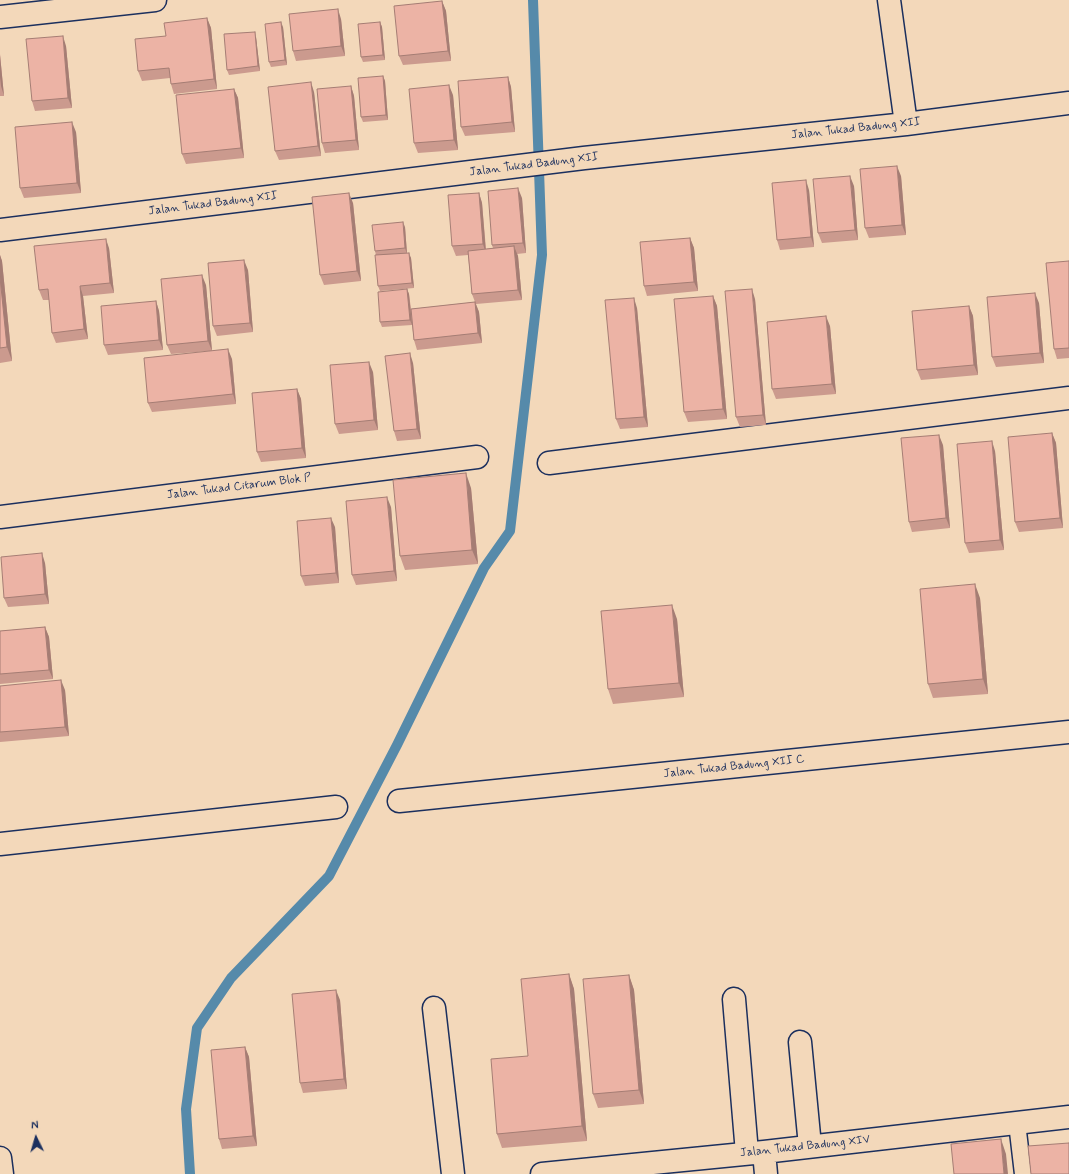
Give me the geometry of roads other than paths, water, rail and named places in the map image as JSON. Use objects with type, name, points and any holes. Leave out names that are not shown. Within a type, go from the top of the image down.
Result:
[{"type":"street","points":[[0,17],[155,0]]},
{"type":"street","points":[[889,0],[906,124]]},
{"type":"street","name":"Jalan Tukad Badung XII","points":[[0,230],[584,158],[906,124],[1069,103]]},
{"type":"street","points":[[549,463],[1069,398]]},
{"type":"street","name":"Jalan Tukad Citarum Blok P","points":[[0,517],[477,457]]},
{"type":"street","name":"Jalan Tukad Badung XII C","points":[[399,801],[1069,732]]},
{"type":"street","points":[[0,844],[336,807]]},
{"type":"street","points":[[734,999],[755,1153],[766,1174]]},
{"type":"street","points":[[434,1008],[453,1174]]},
{"type":"street","points":[[800,1042],[810,1146]]},
{"type":"street","name":"Jalan Tukad Badung XIV","points":[[542,1174],[755,1153],[1069,1117]]},
{"type":"street","points":[[0,1158],[2,1174]]},
{"type":"lane","points":[[1017,1123],[1023,1174]]},
{"type":"waterway","points":[[190,1174],[186,1109],[197,1028],[231,978],[329,876],[397,745],[484,568],[510,531],[542,255],[533,0]]}]
